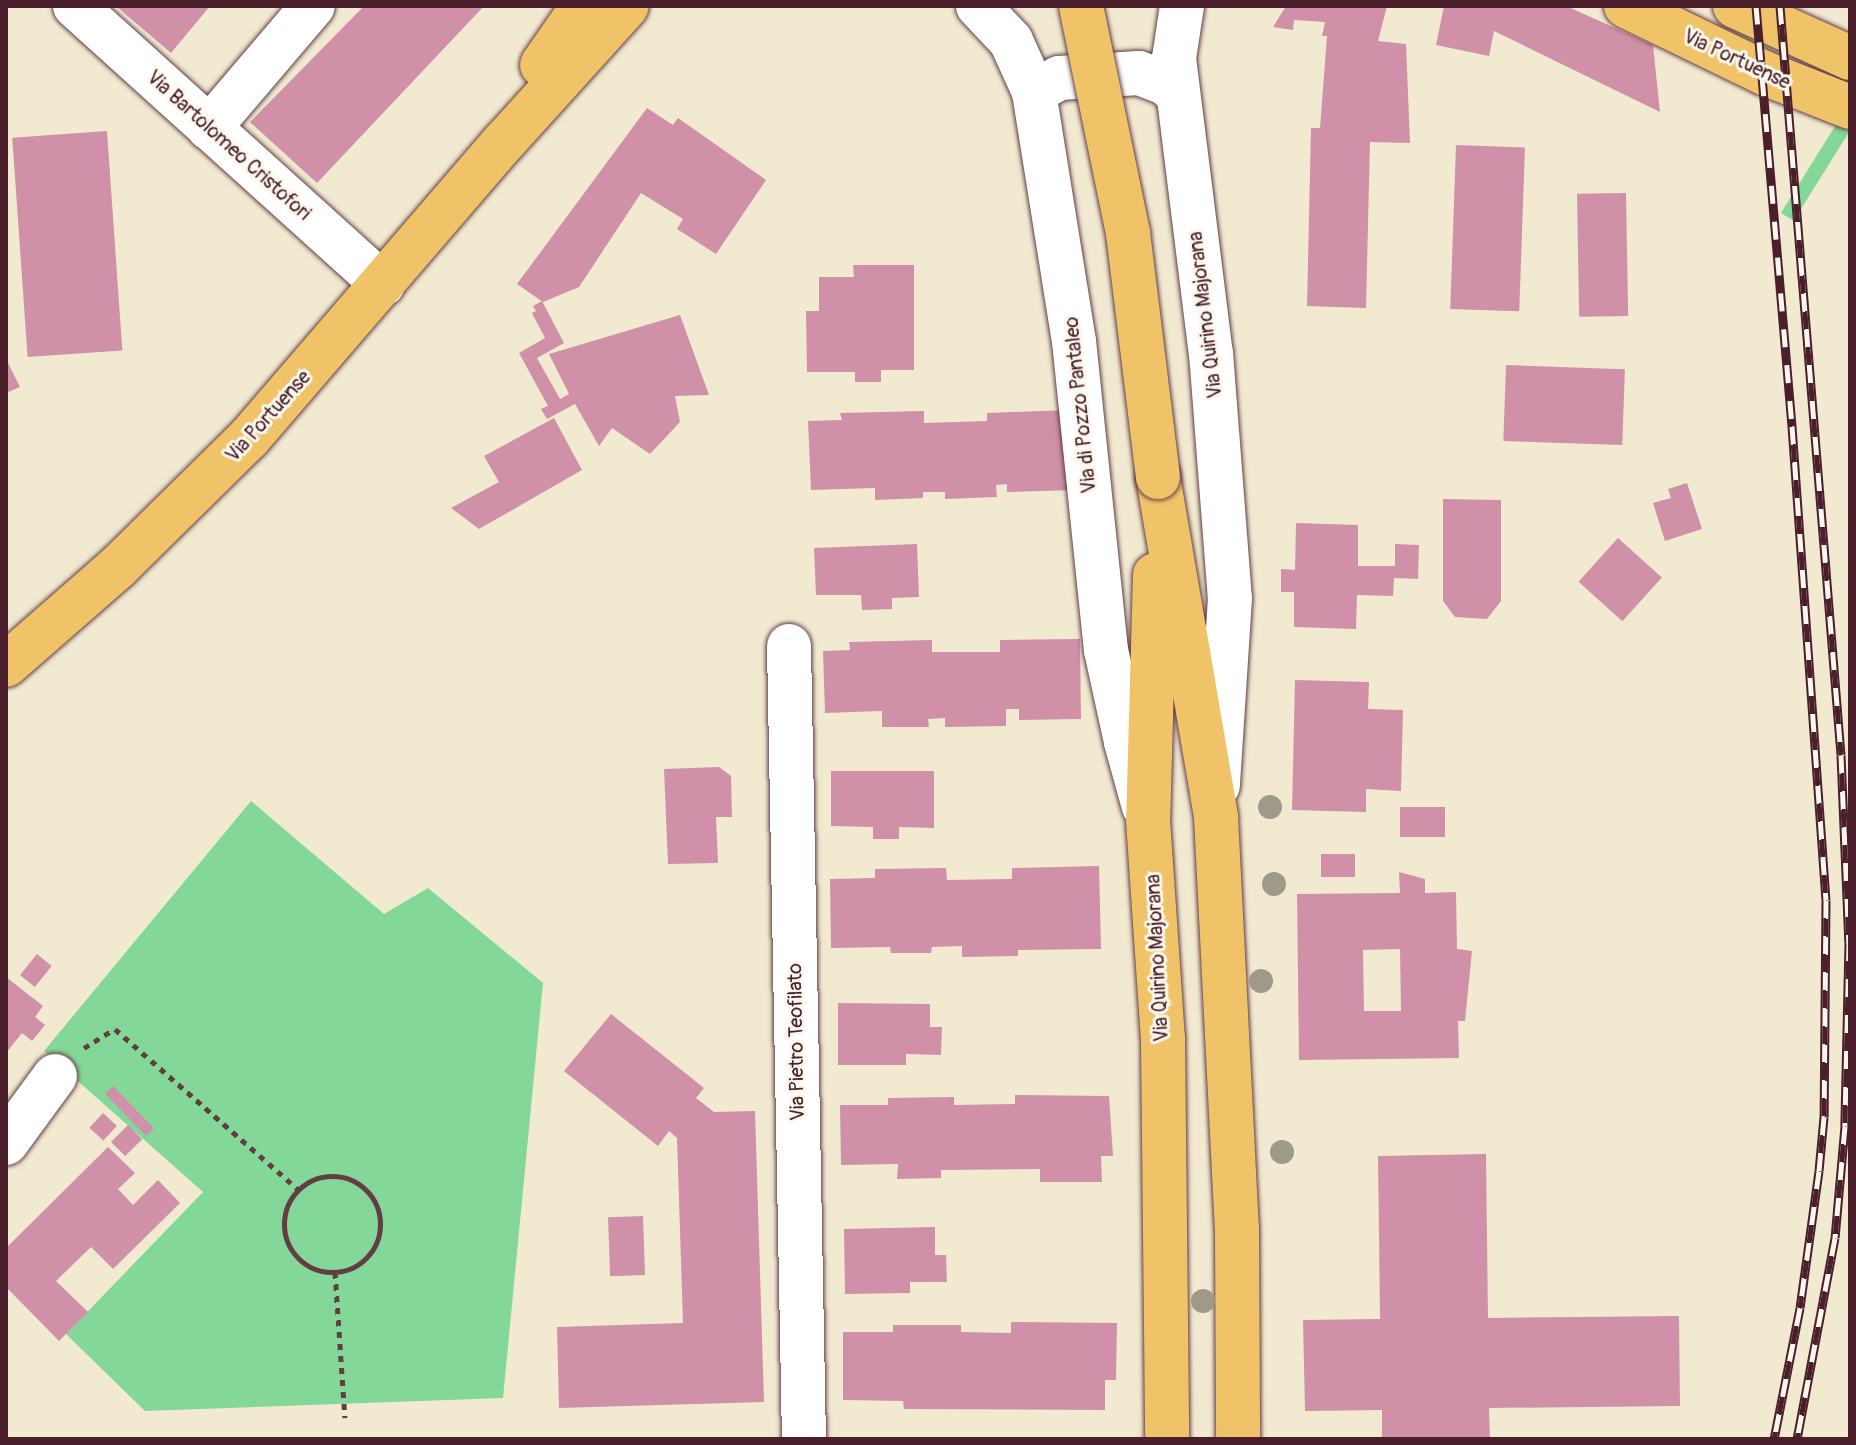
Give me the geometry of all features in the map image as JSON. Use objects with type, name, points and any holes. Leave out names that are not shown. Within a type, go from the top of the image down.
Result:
[{"type":"main road","name":"Via Portuense","points":[[504,142],[545,60],[583,6]]},
{"type":"main road","name":"Via Portuense","points":[[6,665],[118,567],[219,470],[504,142],[627,6]]},
{"type":"main road","name":"Via Quirino Majorana","points":[[1081,6],[1128,233],[1158,477],[1216,817],[1237,1229],[1238,1439]]},
{"type":"main road","name":"Via Portuense","points":[[1626,6],[1764,73],[1850,107]]},
{"type":"main road","points":[[1735,6],[1850,58]]},
{"type":"main road","name":"Via Quirino Majorana","points":[[1158,477],[1148,820],[1163,1038],[1167,1439]]},
{"type":"street","name":"Via Bartolomeo Cristofori","points":[[75,6],[383,284]]},
{"type":"street","points":[[209,128],[313,6]]},
{"type":"street","name":"Via di Pozzo Pantaleo","points":[[978,6],[1011,41],[1034,92],[1074,341],[1106,650],[1126,742],[1148,820]]},
{"type":"street","name":"Via Quirino Majorana","points":[[1182,6],[1175,42],[1178,94],[1211,353],[1230,598],[1216,817]]},
{"type":"street","points":[[1034,92],[1059,78],[1139,73],[1165,83],[1178,94]]},
{"type":"street","name":"Via Pietro Teofilato","points":[[789,646],[804,1439]]},
{"type":"street","points":[[6,1143],[55,1076]]},
{"type":"path","points":[[55,1076],[70,1058],[115,1029],[298,1189]]},
{"type":"path","points":[[341,1176],[363,1186],[377,1204],[381,1227],[374,1249],[357,1265],[335,1272],[312,1268],[294,1253],[284,1232],[286,1209],[298,1189],[318,1177],[341,1176]]},
{"type":"path","points":[[335,1272],[345,1418]]},
{"type":"green space","points":[[1837,123],[1850,131],[1794,221],[1781,213]]},
{"type":"green space","points":[[251,801],[384,914],[428,888],[543,983],[503,1398],[145,1411],[66,1334],[203,1192],[44,1051]]},
{"type":"building","points":[[116,6],[210,6],[171,53]]},
{"type":"building","points":[[364,6],[484,6],[317,183],[250,122]]},
{"type":"building","points":[[1286,6],[1387,6],[1378,41],[1406,44],[1410,143],[1370,142],[1366,308],[1307,306],[1311,128],[1320,128],[1327,36],[1322,36],[1325,22],[1294,20],[1293,30],[1273,27]]},
{"type":"building","points":[[1444,6],[1566,6],[1653,45],[1660,112],[1494,31],[1489,56],[1436,45]]},
{"type":"building","points":[[647,108],[673,125],[678,118],[766,180],[716,254],[677,229],[683,219],[641,193],[579,287],[543,302],[517,284]]},
{"type":"building","points":[[107,131],[122,350],[28,357],[12,138]]},
{"type":"building","points":[[1456,145],[1525,147],[1519,311],[1450,309]]},
{"type":"building","points":[[1626,193],[1628,316],[1579,317],[1577,194]]},
{"type":"building","points":[[853,265],[914,265],[914,370],[881,370],[881,382],[855,382],[855,372],[807,372],[806,311],[819,311],[819,277],[854,277]]},
{"type":"building","points":[[542,301],[564,343],[537,358],[560,399],[569,394],[549,354],[680,315],[709,395],[675,396],[680,422],[650,454],[612,428],[599,446],[575,404],[547,419],[541,409],[548,406],[519,353],[545,338],[532,313],[536,311],[533,306]]},
{"type":"building","points":[[6,359],[20,387],[6,393]]},
{"type":"building","points":[[1506,365],[1625,369],[1622,445],[1503,441]]},
{"type":"building","points":[[1066,410],[1074,490],[1007,492],[1007,484],[996,485],[997,497],[945,499],[945,492],[923,492],[923,498],[875,500],[875,488],[811,490],[808,421],[842,420],[840,413],[924,411],[924,423],[987,421],[987,413]]},
{"type":"building","points":[[554,418],[582,470],[479,529],[451,508],[499,482],[484,456]]},
{"type":"building","points":[[1687,483],[1702,529],[1665,541],[1653,503],[1671,498],[1668,489]]},
{"type":"building","points":[[1443,499],[1501,500],[1501,601],[1487,619],[1455,617],[1443,601]]},
{"type":"building","points":[[1296,523],[1358,525],[1358,566],[1395,566],[1395,544],[1419,545],[1418,579],[1394,578],[1393,596],[1357,595],[1356,629],[1294,627],[1294,592],[1281,592],[1281,569],[1295,570]]},
{"type":"building","points":[[1618,538],[1662,577],[1622,621],[1579,582]]},
{"type":"building","points":[[917,544],[919,597],[892,598],[892,609],[862,610],[861,595],[816,595],[814,548]]},
{"type":"building","points":[[1080,639],[1081,719],[1019,720],[1019,709],[1006,709],[1006,726],[945,727],[945,718],[928,719],[929,727],[882,727],[882,711],[825,713],[823,651],[850,650],[849,642],[932,640],[932,652],[1000,652],[1000,640]]},
{"type":"building","points":[[1295,680],[1369,682],[1368,709],[1403,710],[1401,791],[1366,789],[1366,812],[1292,810]]},
{"type":"building","points":[[719,767],[731,776],[732,817],[716,817],[718,863],[668,864],[664,769]]},
{"type":"building","points":[[831,771],[934,771],[934,828],[899,827],[899,839],[873,839],[873,827],[831,826]]},
{"type":"building","points":[[1400,807],[1445,807],[1445,837],[1400,837]]},
{"type":"building","points":[[1321,854],[1355,854],[1355,877],[1321,877]]},
{"type":"building","points":[[1099,866],[1101,949],[1018,950],[1018,956],[962,957],[962,946],[932,947],[931,953],[891,953],[890,947],[831,948],[830,879],[875,878],[875,869],[946,868],[947,880],[1012,879],[1012,868]]},
{"type":"building","points":[[1399,872],[1425,879],[1425,893],[1456,892],[1457,949],[1472,951],[1465,1021],[1458,1021],[1459,1058],[1299,1060],[1297,894],[1400,893]],"holes":[[[1400,949],[1401,1011],[1364,1011],[1363,950]]]},
{"type":"building","points":[[37,954],[52,966],[35,987],[20,975]]},
{"type":"building","points":[[6,977],[43,1006],[35,1017],[45,1025],[32,1041],[22,1033],[6,1053]]},
{"type":"building","points":[[838,1003],[930,1004],[930,1027],[942,1027],[941,1055],[906,1054],[906,1065],[838,1065]]},
{"type":"building","points":[[611,1014],[704,1088],[696,1098],[714,1112],[755,1111],[764,1402],[559,1408],[557,1327],[683,1323],[677,1138],[669,1131],[658,1146],[564,1071]]},
{"type":"building","points":[[113,1086],[154,1128],[146,1136],[105,1094]]},
{"type":"building","points":[[1015,1095],[1109,1096],[1113,1156],[1101,1156],[1102,1182],[1040,1182],[1040,1169],[941,1170],[941,1178],[897,1179],[898,1164],[841,1165],[840,1105],[888,1105],[888,1098],[954,1097],[954,1105],[1015,1104]]},
{"type":"building","points":[[103,1113],[117,1126],[103,1141],[89,1128]]},
{"type":"building","points":[[128,1125],[142,1139],[125,1156],[111,1142]]},
{"type":"building","points":[[108,1147],[135,1173],[118,1189],[133,1205],[158,1180],[180,1203],[113,1269],[91,1247],[56,1281],[88,1312],[59,1341],[6,1287],[6,1248]]},
{"type":"building","points":[[1486,1154],[1488,1318],[1679,1316],[1680,1406],[1489,1408],[1490,1439],[1382,1439],[1382,1410],[1305,1411],[1303,1320],[1380,1319],[1378,1156]]},
{"type":"building","points":[[643,1216],[645,1275],[610,1276],[608,1217]]},
{"type":"building","points":[[935,1227],[935,1255],[946,1255],[947,1282],[910,1282],[910,1293],[845,1294],[844,1229]]},
{"type":"building","points":[[1011,1322],[1117,1323],[1116,1380],[1105,1380],[1105,1410],[904,1409],[903,1401],[843,1400],[843,1332],[893,1332],[893,1325],[961,1325],[961,1332],[1011,1333]]},
{"type":"railway","points":[[1756,6],[1792,426],[1826,900],[1824,1117],[1819,1171],[1800,1308],[1774,1439]]},
{"type":"railway","points":[[1780,6],[1841,755],[1849,943],[1845,1126],[1835,1238],[1797,1439]]}]
